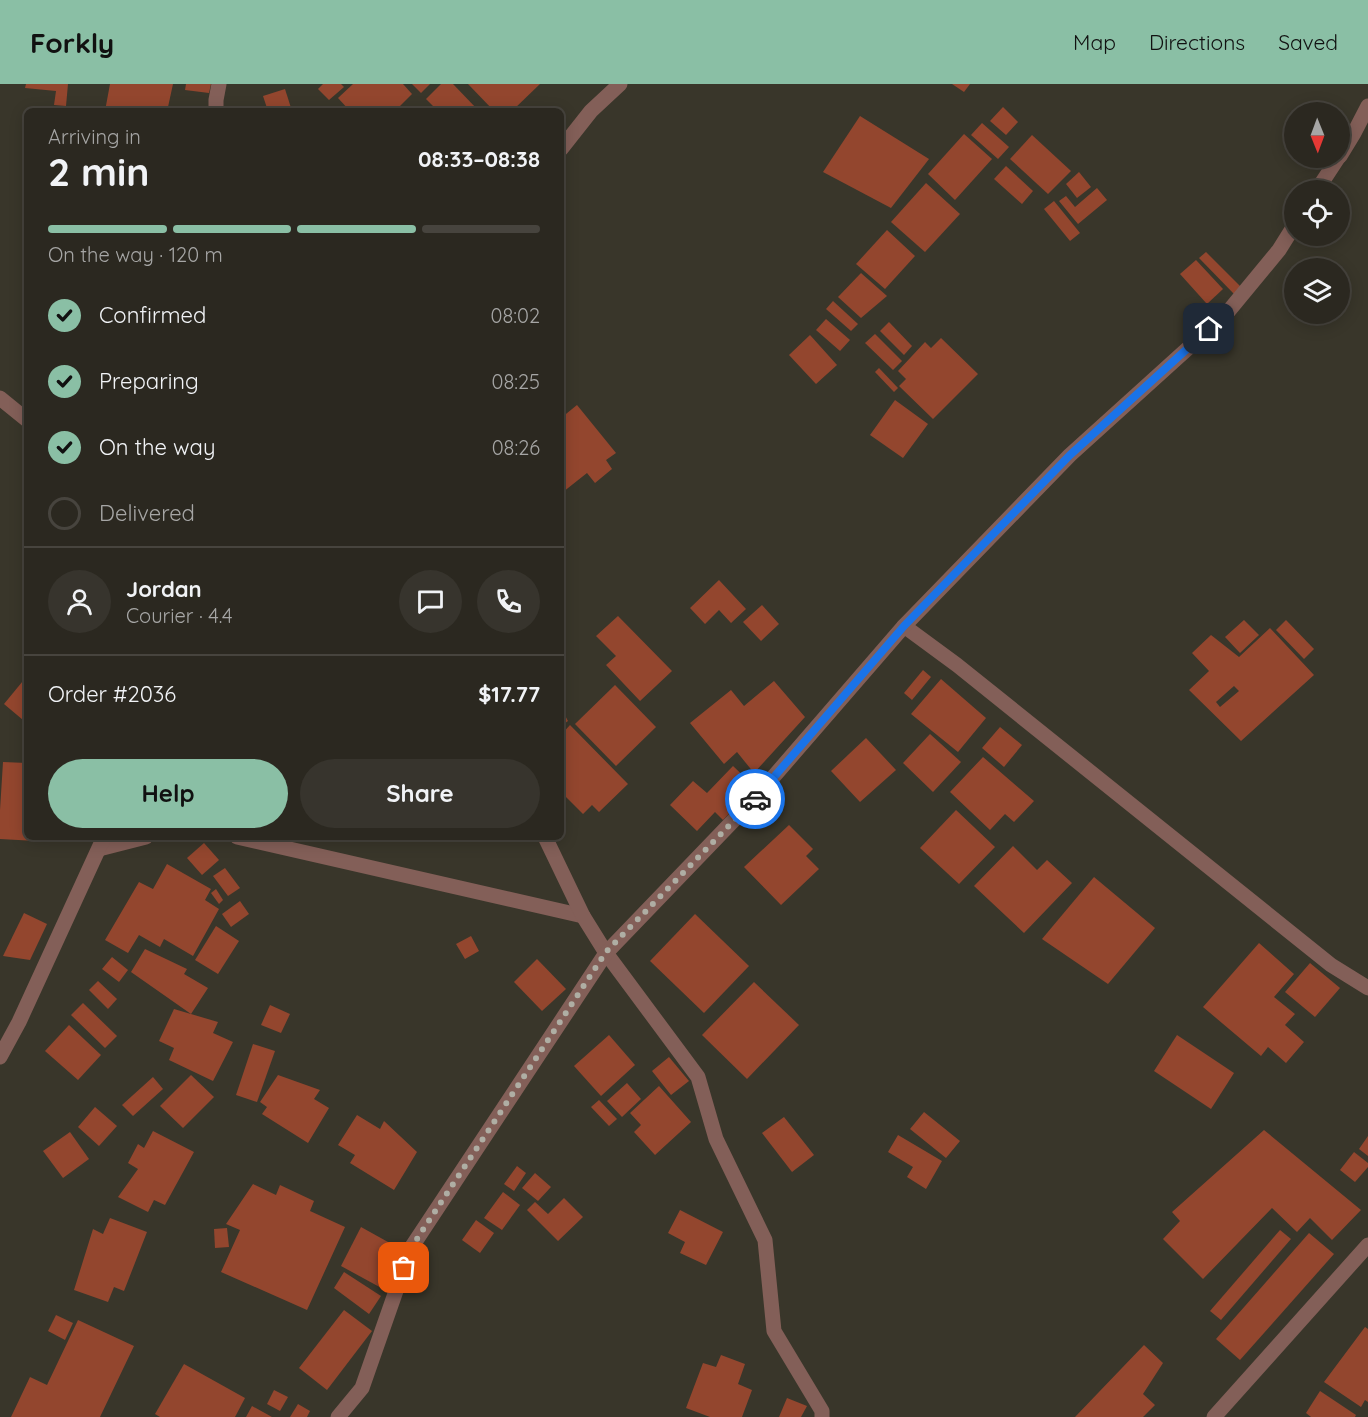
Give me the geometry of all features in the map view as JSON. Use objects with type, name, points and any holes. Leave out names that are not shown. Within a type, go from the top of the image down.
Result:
[{"type":"street","points":[[216,108],[219,84]]},
{"type":"street","points":[[564,145],[591,111],[620,84]]},
{"type":"street","points":[[1350,139],[1368,106]]},
{"type":"street","points":[[338,1417],[363,1388],[411,1248],[606,952],[756,797],[904,626],[1070,455],[1227,313],[1284,243]]},
{"type":"street","points":[[0,398],[24,418]]},
{"type":"street","points":[[904,626],[966,672],[1331,965],[1368,988]]},
{"type":"street","points":[[0,1057],[20,1022],[101,843],[124,840]]},
{"type":"street","points":[[250,840],[583,916]]},
{"type":"street","points":[[546,840],[583,916],[606,952],[699,1077],[716,1139],[765,1240],[774,1331],[822,1411],[822,1417]]},
{"type":"street","points":[[1214,1417],[1368,1245]]},
{"type":"building","points":[[26,84],[68,84],[66,106],[54,105],[56,91],[25,88]]},
{"type":"building","points":[[110,84],[173,84],[168,107],[176,108],[106,108]]},
{"type":"building","points":[[186,84],[211,84],[209,93],[185,90]]},
{"type":"building","points":[[323,84],[341,84],[344,87],[329,100],[318,89]]},
{"type":"building","points":[[353,84],[403,84],[412,94],[398,108],[347,108],[338,98]]},
{"type":"building","points":[[412,84],[430,84],[421,93]]},
{"type":"building","points":[[441,84],[453,84],[476,108],[435,108],[426,99]]},
{"type":"building","points":[[468,84],[540,84],[515,108],[491,108]]},
{"type":"building","points":[[952,84],[970,84],[964,92]]},
{"type":"building","points":[[285,89],[291,108],[267,108],[263,96]]},
{"type":"building","points":[[1003,107],[1018,122],[1006,135],[990,121]]},
{"type":"building","points":[[860,116],[929,159],[891,208],[823,172]]},
{"type":"building","points":[[982,123],[1009,147],[998,159],[971,135]]},
{"type":"building","points":[[964,134],[992,159],[955,200],[928,174]]},
{"type":"building","points":[[1032,135],[1071,171],[1048,194],[1010,159]]},
{"type":"building","points":[[1006,166],[1033,191],[1022,204],[994,179]]},
{"type":"building","points":[[1079,172],[1091,187],[1077,198],[1066,184]]},
{"type":"building","points":[[926,183],[960,214],[925,252],[891,222]]},
{"type":"building","points":[[1097,188],[1107,200],[1078,224],[1059,201],[1066,196],[1075,207]]},
{"type":"building","points":[[1054,201],[1080,233],[1070,241],[1044,209]]},
{"type":"building","points":[[887,230],[915,256],[885,289],[856,264]]},
{"type":"building","points":[[1206,252],[1242,288],[1235,295],[1199,258]]},
{"type":"building","points":[[1196,260],[1223,289],[1207,304],[1180,274]]},
{"type":"building","points":[[861,273],[887,296],[861,318],[838,297]]},
{"type":"building","points":[[833,301],[858,324],[851,331],[826,309]]},
{"type":"building","points":[[826,319],[850,340],[840,351],[816,330]]},
{"type":"building","points":[[889,322],[912,346],[904,355],[880,331]]},
{"type":"building","points":[[875,334],[902,361],[893,370],[865,343]]},
{"type":"building","points":[[810,335],[837,365],[816,384],[789,355]]},
{"type":"building","points":[[941,338],[978,374],[933,419],[899,386],[906,379],[898,371],[925,342],[931,348]]},
{"type":"building","points":[[879,368],[898,388],[894,392],[875,372]]},
{"type":"building","points":[[895,400],[928,424],[903,458],[870,435]]},
{"type":"building","points":[[577,405],[616,453],[606,460],[612,469],[595,483],[587,473],[564,491],[564,416]]},
{"type":"building","points":[[719,580],[746,609],[731,623],[719,610],[705,624],[690,608]]},
{"type":"building","points":[[762,605],[779,624],[761,641],[743,622]]},
{"type":"building","points":[[618,616],[672,671],[640,701],[606,665],[616,656],[596,636]]},
{"type":"building","points":[[1244,620],[1259,635],[1240,653],[1225,637]]},
{"type":"building","points":[[1286,620],[1314,649],[1304,659],[1276,630]]},
{"type":"building","points":[[1270,628],[1314,675],[1241,741],[1189,690],[1209,671],[1192,653],[1211,635],[1239,657]],"holes":[[[1234,686],[1239,691],[1220,707],[1216,702]]]},
{"type":"building","points":[[923,670],[931,677],[912,700],[904,693]]},
{"type":"building","points":[[941,679],[986,718],[958,752],[911,714]]},
{"type":"building","points":[[24,680],[24,719],[4,704]]},
{"type":"building","points":[[774,681],[805,717],[754,773],[737,752],[724,764],[690,723],[731,690],[744,706]]},
{"type":"building","points":[[615,685],[656,727],[616,766],[575,724]]},
{"type":"building","points":[[570,725],[628,784],[599,812],[592,805],[583,814],[564,795],[564,732]]},
{"type":"building","points":[[1000,727],[1022,745],[1004,767],[982,748]]},
{"type":"building","points":[[930,734],[961,762],[933,792],[903,763]]},
{"type":"building","points":[[866,738],[896,770],[860,802],[831,771]]},
{"type":"building","points":[[983,757],[1034,801],[1014,822],[1005,814],[990,830],[950,792]]},
{"type":"building","points":[[3,762],[24,763],[24,840],[54,840],[54,842],[0,839]]},
{"type":"building","points":[[733,766],[755,787],[723,820],[715,812],[697,831],[670,805],[693,781],[707,793]]},
{"type":"building","points":[[956,810],[995,847],[959,884],[920,848]]},
{"type":"building","points":[[789,825],[813,849],[806,856],[819,869],[781,905],[744,867]]},
{"type":"building","points":[[204,843],[219,860],[202,875],[187,858]]},
{"type":"building","points":[[1013,846],[1037,870],[1047,860],[1072,883],[1024,933],[974,886]]},
{"type":"building","points":[[167,864],[211,889],[205,900],[219,909],[193,956],[164,939],[160,947],[139,935],[128,953],[105,940],[139,882],[153,889]]},
{"type":"building","points":[[225,868],[240,888],[228,896],[213,876]]},
{"type":"building","points":[[1094,877],[1155,928],[1108,984],[1042,939]]},
{"type":"building","points":[[216,889],[223,900],[219,904],[211,893]]},
{"type":"building","points":[[240,901],[249,914],[231,927],[222,914]]},
{"type":"building","points":[[24,913],[47,924],[30,960],[3,956]]},
{"type":"building","points":[[695,914],[749,966],[704,1013],[650,961]]},
{"type":"building","points":[[216,926],[239,941],[218,974],[195,960]]},
{"type":"building","points":[[471,936],[479,951],[465,959],[456,944]]},
{"type":"building","points":[[1259,943],[1294,974],[1274,997],[1295,1014],[1285,1025],[1304,1042],[1286,1063],[1268,1047],[1261,1056],[1203,1007]]},
{"type":"building","points":[[145,949],[187,969],[184,974],[208,988],[191,1014],[131,972]]},
{"type":"building","points":[[112,957],[128,970],[119,982],[102,969]]},
{"type":"building","points":[[537,959],[566,989],[542,1011],[514,982]]},
{"type":"building","points":[[1310,963],[1340,988],[1315,1017],[1285,992]]},
{"type":"building","points":[[98,981],[117,999],[108,1009],[89,990]]},
{"type":"building","points":[[754,982],[799,1025],[747,1079],[702,1035]]},
{"type":"building","points":[[83,1003],[117,1036],[105,1048],[71,1015]]},
{"type":"building","points":[[270,1005],[290,1014],[281,1033],[261,1025]]},
{"type":"building","points":[[174,1009],[218,1022],[213,1033],[233,1042],[213,1081],[169,1060],[174,1048],[159,1041]]},
{"type":"building","points":[[69,1025],[101,1055],[78,1080],[45,1051]]},
{"type":"building","points":[[609,1035],[635,1065],[601,1096],[574,1066]]},
{"type":"building","points":[[1177,1035],[1234,1073],[1211,1109],[1154,1071]]},
{"type":"building","points":[[253,1044],[275,1051],[257,1102],[236,1095]]},
{"type":"building","points":[[669,1057],[689,1081],[671,1095],[652,1071]]},
{"type":"building","points":[[191,1075],[214,1097],[183,1128],[160,1106]]},
{"type":"building","points":[[278,1075],[320,1090],[314,1099],[329,1108],[308,1143],[262,1114],[267,1107],[260,1102]]},
{"type":"building","points":[[153,1077],[163,1089],[133,1116],[122,1105]]},
{"type":"building","points":[[627,1083],[641,1099],[622,1117],[607,1101]]},
{"type":"building","points":[[659,1086],[691,1122],[655,1155],[634,1132],[641,1125],[630,1113]]},
{"type":"building","points":[[599,1100],[617,1119],[609,1126],[591,1107]]},
{"type":"building","points":[[95,1107],[117,1126],[99,1146],[78,1127]]},
{"type":"building","points":[[924,1112],[960,1141],[946,1158],[910,1129]]},
{"type":"building","points":[[357,1115],[380,1129],[384,1121],[417,1152],[394,1190],[350,1163],[355,1155],[338,1145]]},
{"type":"building","points":[[784,1117],[814,1155],[792,1172],[762,1133]]},
{"type":"building","points":[[1264,1130],[1361,1210],[1332,1240],[1310,1218],[1297,1232],[1272,1208],[1203,1279],[1163,1239],[1180,1221],[1172,1212]]},
{"type":"building","points":[[153,1131],[194,1152],[165,1205],[154,1200],[148,1212],[118,1197],[138,1169],[128,1163],[138,1144],[144,1148]]},
{"type":"building","points":[[70,1132],[89,1159],[63,1178],[43,1151]]},
{"type":"building","points":[[898,1135],[942,1161],[926,1189],[907,1177],[913,1167],[888,1152]]},
{"type":"building","points":[[1368,1136],[1368,1156],[1359,1149]]},
{"type":"building","points":[[1354,1152],[1368,1163],[1368,1167],[1355,1182],[1340,1170]]},
{"type":"building","points":[[517,1166],[526,1173],[514,1191],[504,1184]]},
{"type":"building","points":[[535,1173],[551,1187],[538,1201],[522,1188]]},
{"type":"building","points":[[253,1184],[276,1195],[280,1185],[314,1201],[310,1211],[345,1227],[307,1310],[221,1272],[240,1230],[226,1224]]},
{"type":"building","points":[[503,1192],[520,1205],[502,1230],[484,1218]]},
{"type":"building","points":[[564,1198],[583,1217],[558,1241],[527,1210],[535,1202],[548,1214]]},
{"type":"building","points":[[680,1210],[723,1232],[706,1265],[680,1253],[685,1242],[668,1233]]},
{"type":"building","points":[[110,1218],[147,1232],[124,1291],[114,1287],[108,1302],[74,1290],[93,1229],[103,1234]]},
{"type":"building","points":[[476,1220],[494,1233],[480,1253],[462,1240]]},
{"type":"building","points":[[361,1227],[406,1252],[385,1290],[341,1266]]},
{"type":"building","points":[[227,1228],[229,1247],[215,1248],[214,1229]]},
{"type":"building","points":[[1280,1230],[1291,1239],[1221,1320],[1210,1311]]},
{"type":"building","points":[[1309,1233],[1334,1254],[1240,1360],[1216,1339]]},
{"type":"building","points":[[344,1272],[381,1296],[369,1314],[334,1288]]},
{"type":"building","points":[[344,1310],[372,1331],[327,1390],[299,1368]]},
{"type":"building","points":[[56,1315],[73,1323],[65,1340],[48,1331]]},
{"type":"building","points":[[78,1320],[134,1346],[100,1417],[11,1417],[30,1377],[47,1385]]},
{"type":"building","points":[[1365,1327],[1368,1329],[1368,1402],[1365,1400],[1361,1407],[1324,1382]]},
{"type":"building","points":[[1144,1345],[1163,1363],[1143,1394],[1155,1405],[1143,1417],[1075,1417]]},
{"type":"building","points":[[721,1355],[745,1364],[738,1384],[752,1390],[742,1417],[710,1417],[686,1408],[703,1363],[716,1367]]},
{"type":"building","points":[[184,1364],[245,1398],[235,1417],[160,1417],[155,1414]]},
{"type":"building","points":[[274,1390],[288,1397],[280,1411],[267,1404]]},
{"type":"building","points":[[1320,1391],[1356,1415],[1355,1417],[1311,1417],[1306,1413]]},
{"type":"building","points":[[787,1398],[807,1406],[801,1417],[779,1417]]},
{"type":"building","points":[[298,1404],[310,1411],[307,1417],[290,1417]]},
{"type":"building","points":[[252,1406],[272,1417],[246,1417]]},
{"type":"way so far","points":[[404,1268],[411,1248],[606,952],[755,799]]},
{"type":"route","points":[[755,799],[904,626],[1070,455],[1209,329]]}]
